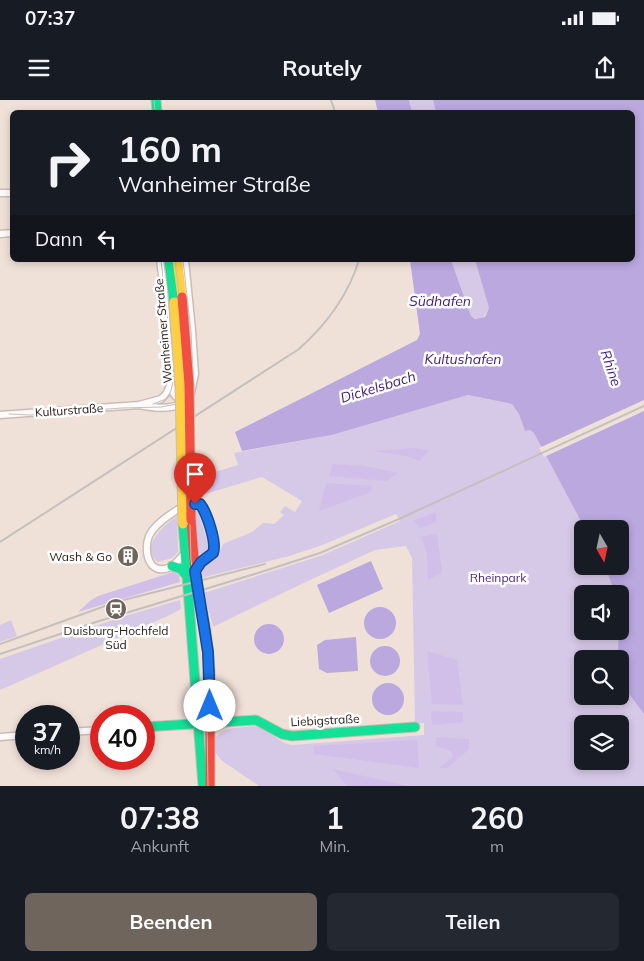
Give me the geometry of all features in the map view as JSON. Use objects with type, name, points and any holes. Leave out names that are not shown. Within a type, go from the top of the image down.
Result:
[{"type":"street","name":"Wanheimer Straße","points":[[160,262],[173,394],[176,398],[190,398]]},
{"type":"street","name":"Wanheimer Straße","points":[[169,262],[178,300]]},
{"type":"street","name":"Wanheimer Straße","points":[[177,262],[178,300],[188,384],[187,522],[203,786]]},
{"type":"street","points":[[139,405],[154,408],[173,407],[183,404],[190,398],[195,374],[185,262]]},
{"type":"street","name":"Wanheimer Straße","points":[[139,405],[161,399],[171,384]]},
{"type":"street","name":"Kulturstraße","points":[[0,415],[139,405]]},
{"type":"street","points":[[172,566],[190,573],[206,559],[214,552],[214,544],[204,510],[200,504],[195,504],[176,510],[163,519],[149,536],[147,555],[150,564],[158,569],[172,566],[189,553],[206,559]]},
{"type":"street","name":"Wanheimer Straße","points":[[190,573],[208,652],[211,690],[210,786]]},
{"type":"street","name":"Liebigstraße","points":[[155,725],[210,724],[256,720],[288,736],[415,727]]},
{"type":"street","points":[[0,737],[15,736]]},
{"type":"green space","points":[[409,100],[433,100],[436,110],[412,110]]},
{"type":"green space","points":[[452,262],[476,262],[489,308],[482,318],[477,319],[471,316]]},
{"type":"green space","name":"Rheinpark","points":[[468,395],[512,404],[519,414],[525,431],[530,430],[534,433],[580,520],[574,520],[574,575],[608,575],[612,585],[574,585],[574,640],[620,640],[619,650],[574,650],[574,705],[629,705],[629,694],[644,714],[644,786],[259,786],[221,760],[212,748],[216,737],[224,731],[235,728],[260,727],[280,741],[293,745],[424,735],[424,723],[415,724],[412,558],[406,546],[375,550],[213,627],[204,593],[323,555],[400,521],[396,514],[320,546],[289,556],[201,578],[200,568],[217,558],[223,544],[252,532],[263,523],[274,524],[284,515],[280,512],[285,506],[295,512],[302,501],[262,477],[195,497],[195,478],[238,465],[234,453],[332,435]]},
{"type":"green space","points":[[195,511],[198,511],[210,550],[205,555],[198,553],[196,547]]},
{"type":"green space","points":[[177,516],[178,552],[172,558],[158,562],[151,550],[152,543],[160,530]]},
{"type":"green space","points":[[180,600],[181,609],[170,615],[0,690],[0,659],[122,617]]},
{"type":"green space","points":[[11,620],[17,636],[0,642],[0,625]]},
{"type":"shaded area","points":[[412,448],[429,450],[420,461],[405,456],[374,451]]},
{"type":"shaded area","points":[[333,464],[365,466],[398,473],[386,481],[329,476]]},
{"type":"shaded area","points":[[326,483],[372,486],[371,492],[319,511]]},
{"type":"shaded area","points":[[436,512],[436,522],[421,528],[413,521]]},
{"type":"shaded area","points":[[437,534],[442,572],[428,580],[427,554],[421,537]]},
{"type":"shaded area","points":[[173,572],[179,575],[180,582],[78,612],[98,596]]},
{"type":"shaded area","points":[[427,651],[457,660],[463,705],[432,704]]},
{"type":"shaded area","points":[[431,711],[463,712],[463,722],[432,725]]},
{"type":"shaded area","points":[[436,737],[469,739],[469,749],[447,768],[439,768],[453,757],[451,751],[436,746]]},
{"type":"shaded area","points":[[417,740],[419,768],[314,754],[313,746]]},
{"type":"shaded area","points":[[333,769],[408,786],[347,786]]},
{"type":"water","points":[[375,100],[409,100],[412,110],[378,110]]},
{"type":"water","points":[[433,100],[644,100],[644,714],[629,694],[629,650],[618,650],[618,640],[629,640],[629,585],[612,585],[608,575],[629,575],[629,520],[580,520],[534,433],[530,430],[525,431],[519,414],[512,404],[468,395],[332,435],[242,451],[235,432],[417,340],[420,334],[410,262],[452,262],[471,316],[475,319],[485,317],[489,308],[476,262],[635,262],[635,110],[436,110]]},
{"type":"water","points":[[371,561],[383,589],[329,613],[317,585]]},
{"type":"water","points":[[380,607],[392,611],[396,623],[392,635],[380,639],[368,635],[364,623],[368,611]]},
{"type":"water","points":[[269,624],[280,628],[284,639],[280,650],[269,654],[258,650],[254,639],[258,628]]},
{"type":"water","points":[[356,637],[358,671],[327,673],[319,669],[317,645],[325,640]]},
{"type":"water","points":[[385,646],[396,650],[400,661],[396,672],[385,676],[374,672],[370,661],[374,650]]},
{"type":"water","points":[[388,683],[394,684],[399,688],[403,693],[403,705],[399,710],[394,714],[388,715],[382,714],[377,710],[373,705],[372,699],[373,693],[377,688],[382,684]]},
{"type":"pier","points":[[644,400],[644,411],[544,457],[539,448]]},
{"type":"tram line","points":[[154,100],[155,110]]},
{"type":"tram line","points":[[153,404],[166,399],[171,391],[173,381],[161,262]]},
{"type":"tram line","points":[[175,262],[182,321],[186,384],[191,560],[206,660],[208,786]]},
{"type":"tram line","points":[[9,414],[30,415],[161,407],[177,404],[185,399],[191,390],[193,374],[191,332],[183,262]]},
{"type":"railway","points":[[331,100],[334,110]]},
{"type":"railway","points":[[0,542],[299,349],[319,330],[335,309],[349,286],[358,262]]},
{"type":"railway","points":[[0,654],[96,622],[320,553],[399,519],[644,406]]},
{"type":"railway","points":[[0,644],[116,602],[265,564]]},
{"type":"traffic: fast","points":[[156,100],[157,110]]},
{"type":"traffic: fast","points":[[169,262],[174,302]]},
{"type":"traffic: fast","points":[[183,524],[203,786]]},
{"type":"traffic: fast","points":[[172,566],[181,569],[186,575]]},
{"type":"traffic: fast","points":[[155,726],[256,720],[282,734],[292,736],[415,727]]},
{"type":"traffic: slow","points":[[177,262],[182,297]]},
{"type":"traffic: slow","points":[[174,302],[180,385],[183,524]]},
{"type":"traffic: jam","points":[[182,297],[189,384],[191,520]]},
{"type":"traffic: jam","points":[[191,520],[195,571],[206,630],[210,671],[210,786]]},
{"type":"place","name":"Wash & Go","points":[[128,556]]},
{"type":"place","name":"Duisburg-Hochfeld Süd","points":[[116,609]]},
{"type":"route","points":[[195,504],[200,504],[204,510],[215,546],[212,556],[201,562],[195,571],[208,652],[211,690],[210,706]]},
{"type":"water label","name":"Südhafen","points":[[440,301]]},
{"type":"water label","name":"Kultushafen","points":[[463,359]]},
{"type":"water label","name":"Rhine","points":[[611,368]]},
{"type":"water label","name":"Dickelsbach","points":[[378,387]]}]
